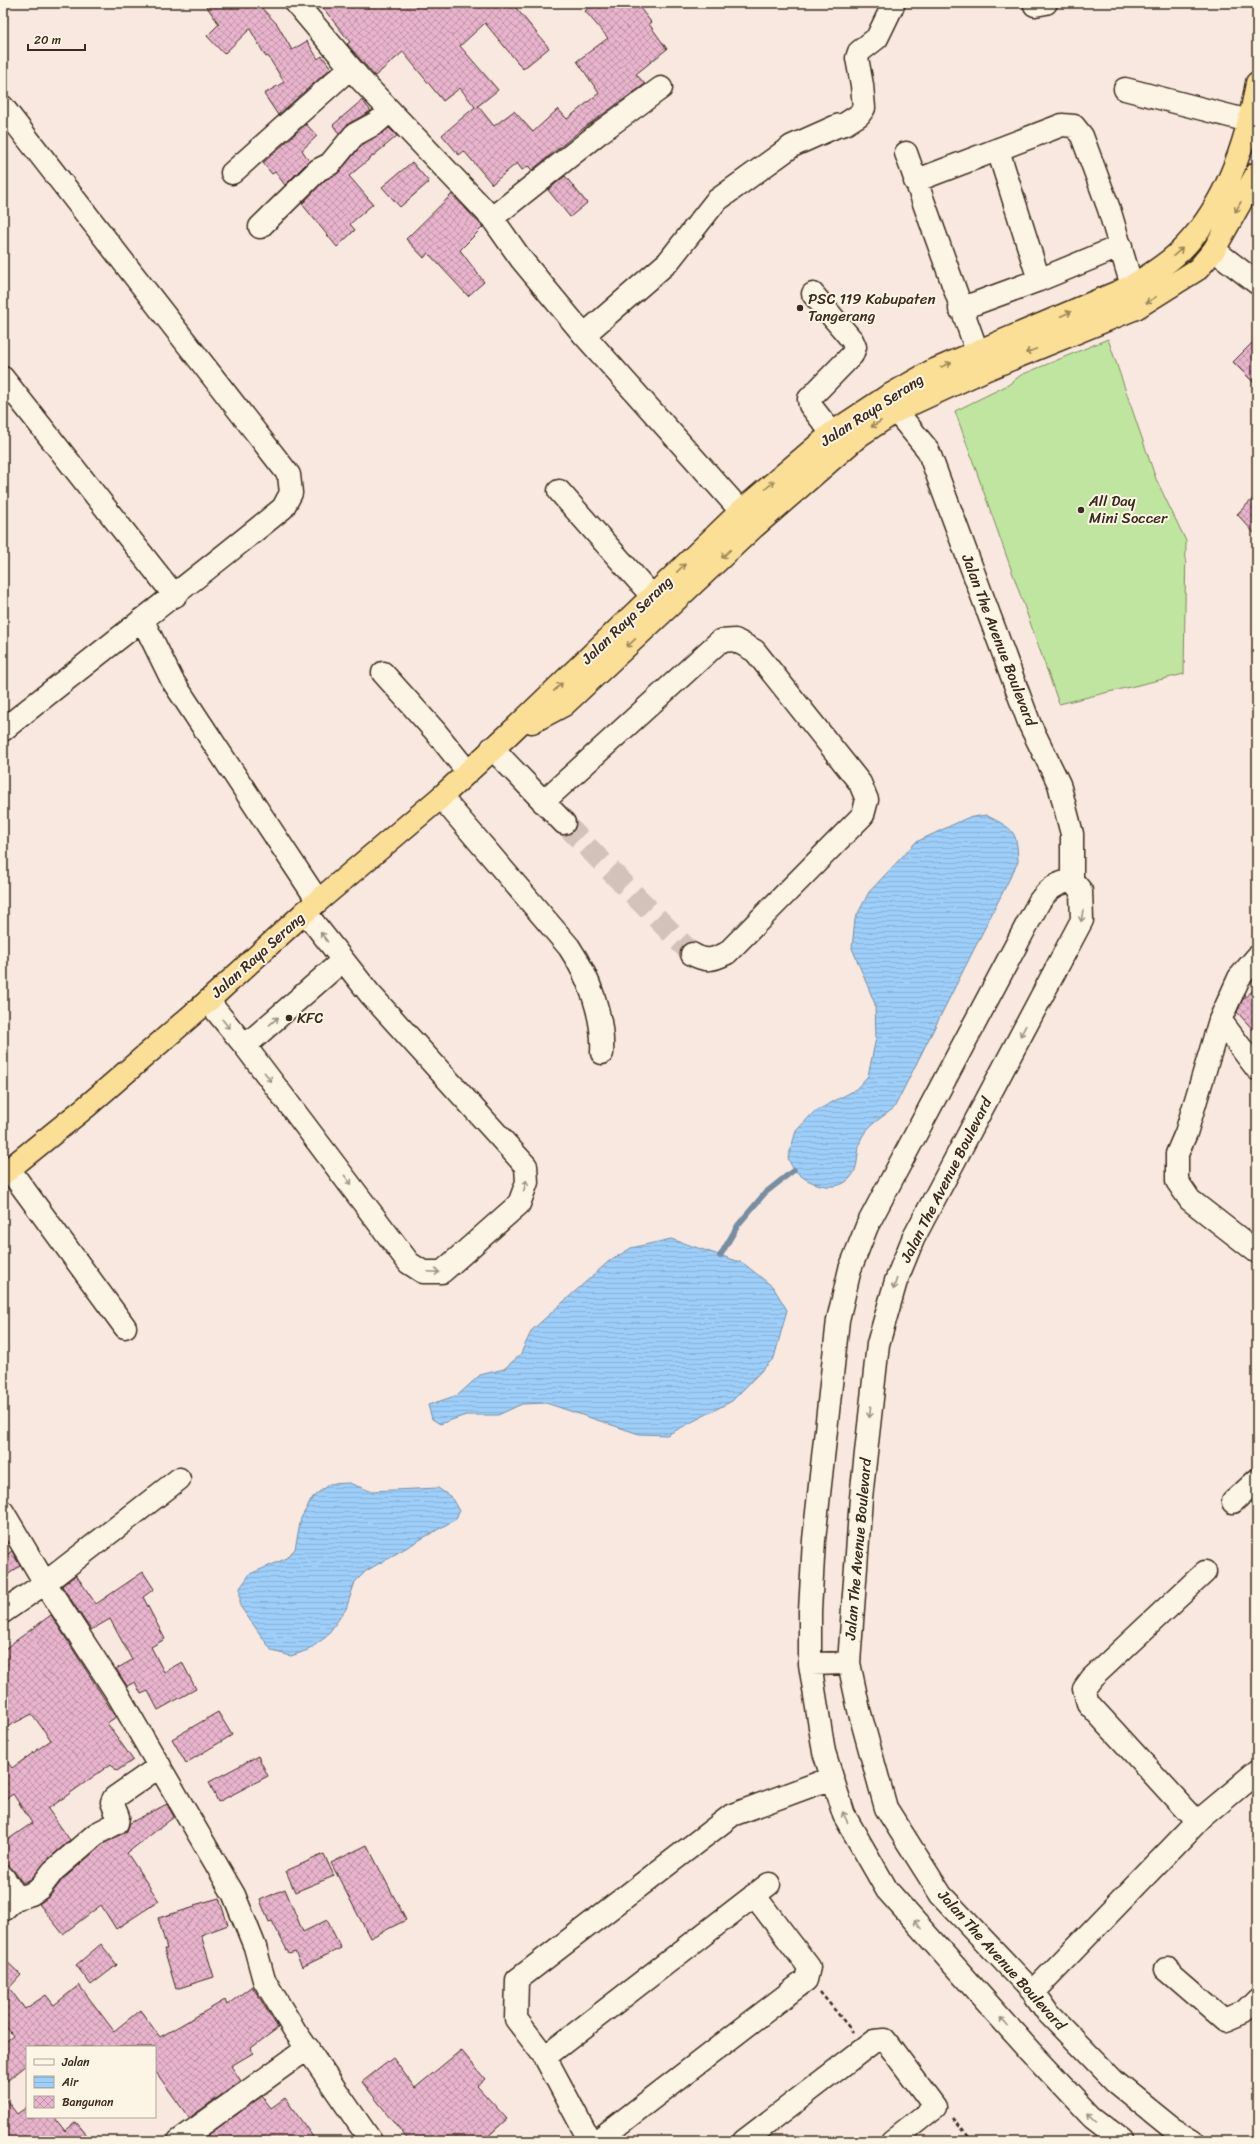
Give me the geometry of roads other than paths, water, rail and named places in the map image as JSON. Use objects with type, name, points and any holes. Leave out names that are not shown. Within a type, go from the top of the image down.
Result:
[{"type":"highway","name":"Jalan Raya Serang","points":[[509,734],[564,705],[760,522],[860,435],[892,403],[932,371],[1132,286],[1160,268],[1187,244],[1213,208],[1235,168],[1249,121],[1257,83]]},
{"type":"highway","name":"Jalan Raya Serang","points":[[5,1172],[86,1107],[208,1001],[312,906],[441,797],[467,771],[509,734],[741,511],[832,433],[892,403],[987,369],[1136,308],[1198,269],[1214,250],[1257,174]]},
{"type":"street","points":[[296,3],[350,68],[492,218],[521,259],[584,335],[741,511]]},
{"type":"street","points":[[584,335],[668,262],[716,201],[792,146],[836,126],[845,124],[859,115],[864,108],[862,85],[857,58],[859,52],[877,38],[894,3]]},
{"type":"street","points":[[232,173],[350,68]]},
{"type":"street","points":[[492,218],[599,132],[661,88]]},
{"type":"street","points":[[1125,89],[1249,121]]},
{"type":"street","points":[[3,107],[289,475],[291,494],[283,508],[175,596],[142,619],[3,730]]},
{"type":"street","points":[[260,227],[318,170],[330,164],[354,136],[376,123],[390,111]]},
{"type":"street","points":[[915,181],[1062,125],[1074,126],[1082,136],[1121,246],[1132,286]]},
{"type":"street","points":[[998,150],[1039,280]]},
{"type":"street","points":[[906,153],[960,309],[977,351]]},
{"type":"street","points":[[960,309],[1039,280],[1121,246]]},
{"type":"street","points":[[1214,250],[1257,283]]},
{"type":"street","points":[[814,294],[852,340],[854,348],[852,355],[810,399],[810,405],[832,433]]},
{"type":"street","points":[[3,378],[175,596]]},
{"type":"street","name":"Jalan The Avenue Boulevard","points":[[892,403],[928,450],[1030,725],[1059,784],[1072,834],[1072,880],[1080,891],[1082,920],[913,1240],[896,1281],[878,1344],[861,1498],[849,1663],[859,1710],[886,1808],[941,1895],[1033,1992],[1047,2012],[1115,2082],[1173,2129],[1193,2141]]},
{"type":"street","points":[[559,491],[652,596]]},
{"type":"street","points":[[142,619],[172,680],[312,906],[342,961],[526,1166],[527,1182],[519,1204],[442,1272],[423,1272],[410,1263],[245,1046],[208,1001]]},
{"type":"street","points":[[543,802],[720,641],[735,640],[755,651],[860,783],[867,800],[863,815],[727,953],[716,959],[703,960],[692,954]]},
{"type":"street","points":[[383,673],[436,731],[467,771]]},
{"type":"street","points":[[492,748],[564,823]]},
{"type":"street","points":[[441,797],[577,958],[584,970],[603,1035],[602,1053]]},
{"type":"street","points":[[1072,880],[1047,890],[1039,902],[867,1226],[850,1269],[838,1320],[822,1455],[813,1556],[810,1611],[810,1664],[824,1752],[844,1815],[888,1890],[1030,2051],[1092,2117],[1123,2141]]},
{"type":"street","points":[[1257,957],[1239,978],[1220,1020],[1186,1133],[1177,1154],[1177,1181],[1190,1200],[1257,1252]]},
{"type":"street","points":[[245,1046],[342,961]]},
{"type":"street","points":[[1220,1020],[1257,1070]]},
{"type":"street","points":[[5,1172],[125,1326]]},
{"type":"street","points":[[3,1612],[45,1583],[179,1479]]},
{"type":"street","points":[[1232,1502],[1257,1480]]},
{"type":"street","points":[[3,1512],[45,1583],[103,1671],[160,1766],[234,1895],[255,1947],[264,1980],[295,2031],[371,2141]]},
{"type":"street","points":[[1197,1822],[1088,1703],[1084,1689],[1092,1678],[1205,1572]]},
{"type":"street","points":[[810,1664],[849,1663]]},
{"type":"street","points":[[9,1905],[40,1888],[53,1871],[96,1834],[117,1823],[118,1817],[112,1802],[114,1798],[160,1766]]},
{"type":"street","points":[[1033,1992],[1197,1822],[1257,1772]]},
{"type":"street","points":[[590,2141],[545,2057],[516,2019],[517,1980],[732,1815],[832,1778]]},
{"type":"street","points":[[3,1877],[14,1893],[9,1905]]},
{"type":"street","points":[[545,2057],[762,1889],[809,1967],[806,1980],[597,2141]]},
{"type":"street","points":[[1166,1969],[1224,2020],[1244,2012],[1257,1999]]},
{"type":"street","points":[[744,2141],[874,2041],[885,2040],[935,2107],[892,2141]]},
{"type":"street","points":[[179,2141],[308,2048]]},
{"type":"water","points":[[986,815],[1003,824],[1012,832],[1017,843],[1018,862],[894,1108],[872,1124],[862,1137],[859,1145],[855,1170],[850,1178],[835,1186],[817,1184],[808,1180],[794,1169],[788,1158],[796,1131],[814,1112],[855,1090],[868,1076],[876,1038],[875,1004],[852,948],[855,919],[869,892],[916,842],[967,818]]},
{"type":"water","points":[[671,1239],[743,1263],[773,1287],[787,1310],[774,1358],[732,1401],[667,1435],[639,1434],[546,1403],[522,1404],[498,1415],[466,1415],[440,1424],[432,1419],[428,1405],[458,1395],[480,1375],[504,1369],[520,1355],[532,1330],[608,1262],[631,1248]]},
{"type":"water","points":[[349,1483],[370,1491],[438,1488],[451,1497],[459,1511],[456,1519],[366,1571],[355,1582],[346,1609],[326,1637],[308,1650],[291,1656],[272,1651],[240,1606],[240,1588],[250,1574],[285,1559],[295,1549],[301,1518],[313,1497],[329,1484]]},
{"type":"waterway","points":[[720,1256],[738,1225],[765,1193],[794,1170]]},
{"type":"tunnel","points":[[564,823],[692,954]]},
{"type":"place","name":"PSC 119 Kabupaten Tangerang","points":[[800,308]]},
{"type":"place","name":"All Day Mini Soccer","points":[[1081,510]]},
{"type":"place","name":"KFC","points":[[289,1018]]}]
